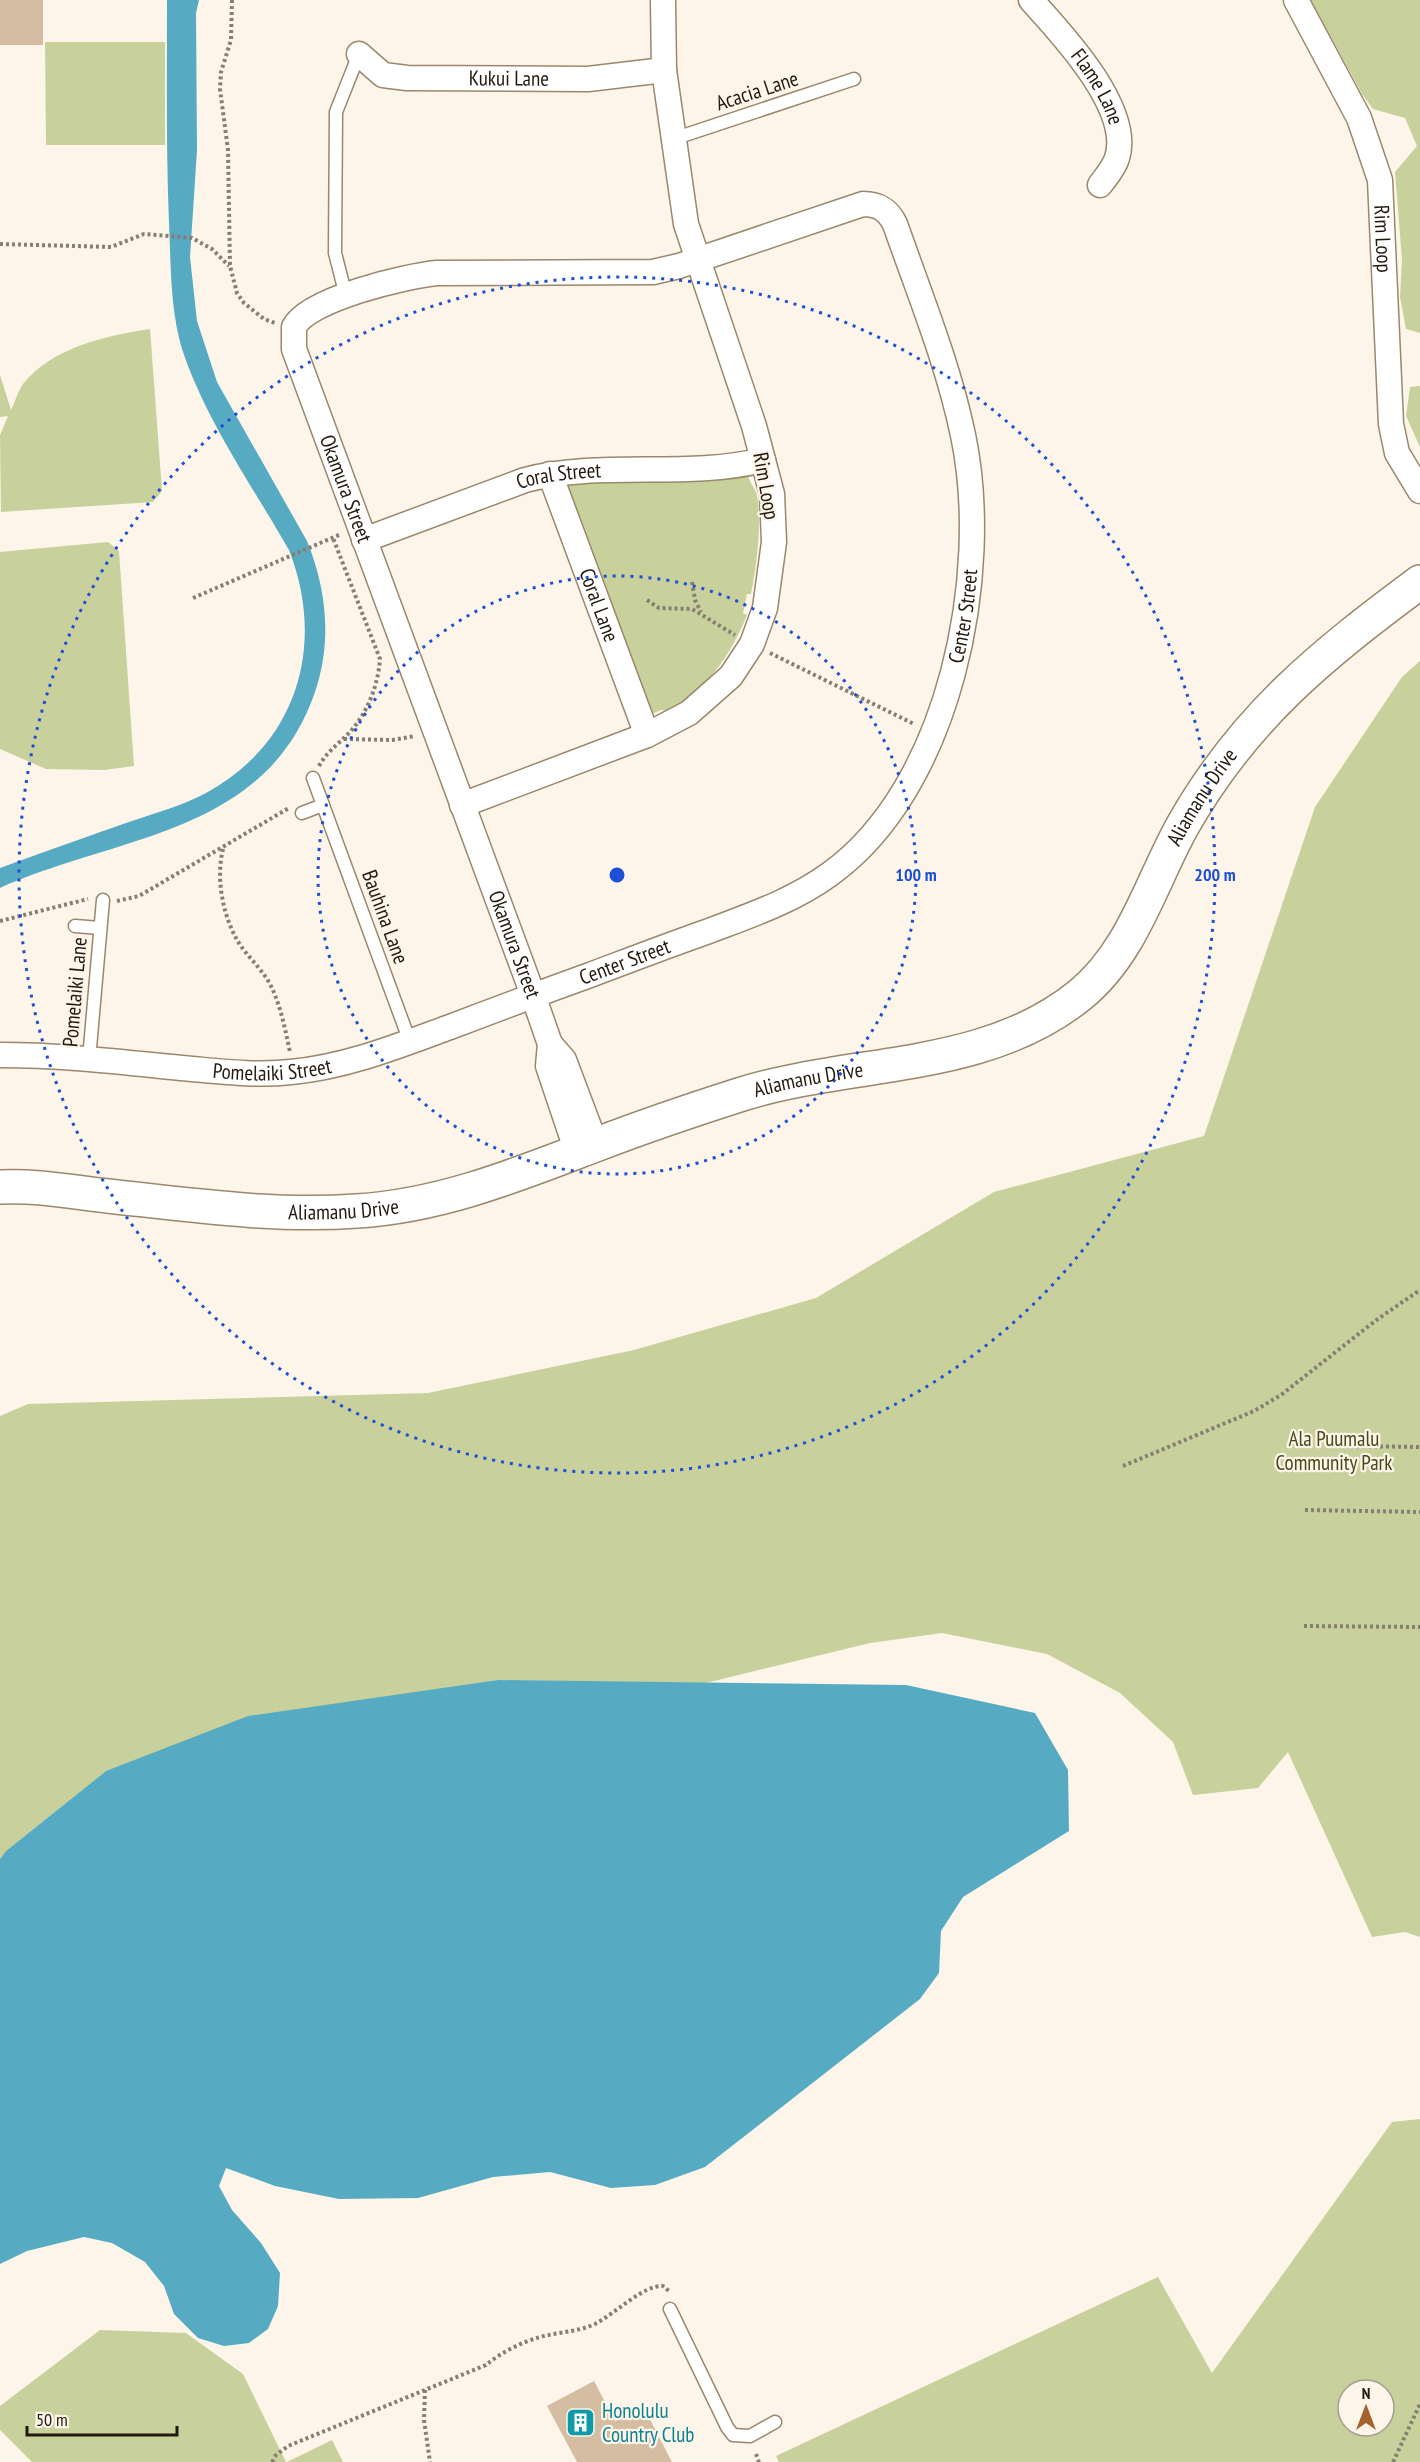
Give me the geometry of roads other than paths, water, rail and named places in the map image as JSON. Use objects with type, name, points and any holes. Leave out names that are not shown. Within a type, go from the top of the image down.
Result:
[{"type":"street","name":"Rim Loop","points":[[462,804],[647,735],[674,722],[705,701],[731,676],[752,644],[765,608],[774,542],[772,494],[754,426],[686,224],[664,70],[663,0]]},
{"type":"street","name":"Flame Lane","points":[[1031,0],[1075,50],[1106,99],[1116,125],[1119,146],[1114,164],[1100,185]]},
{"type":"street","name":"Rim Loop","points":[[1296,0],[1359,118],[1380,180],[1391,424],[1397,453],[1420,490]]},
{"type":"street","name":"Kukui Lane","points":[[359,54],[383,75],[407,78],[588,79],[664,70]]},
{"type":"street","name":"Center Street","points":[[533,995],[766,910],[807,890],[848,861],[880,826],[908,785],[941,710],[960,643],[973,536],[963,435],[954,397],[892,217],[879,206],[863,204],[697,258]]},
{"type":"street","name":"Okamura Street","points":[[587,1148],[564,1060],[550,1044],[462,804],[355,536],[292,342],[294,327],[301,316],[346,296],[417,275],[626,274],[672,268],[697,258]]},
{"type":"street","name":"Coral Street","points":[[355,536],[525,480],[550,474],[596,470],[725,468],[763,460]]},
{"type":"street","name":"Coral Lane","points":[[550,474],[647,735]]},
{"type":"street","name":"Aliamanu Drive","points":[[0,1187],[40,1186],[98,1195],[279,1212],[359,1211],[420,1202],[481,1187],[742,1094],[795,1080],[930,1058],[986,1045],[1016,1034],[1055,1013],[1082,994],[1116,956],[1132,931],[1183,826],[1213,779],[1261,717],[1312,664],[1420,582]]},
{"type":"street","name":"Pomelaiki Street","points":[[0,1055],[89,1059],[270,1074],[342,1063],[410,1042],[533,995]]},
{"type":"lane","points":[[346,296],[335,253],[336,111],[359,54]]},
{"type":"lane","name":"Acacia Lane","points":[[673,139],[854,79]]},
{"type":"lane","name":"Bauhina Lane","points":[[313,778],[410,1042]]},
{"type":"lane","points":[[302,813],[323,805]]},
{"type":"lane","name":"Pomelaiki Lane","points":[[89,1059],[103,900]]},
{"type":"lane","name":"Pomelaiki Lane","points":[[75,926],[100,928]]},
{"type":"lane","points":[[670,2309],[733,2435],[750,2436],[775,2422]]},
{"type":"water","points":[[167,0],[199,0],[196,13],[197,150],[190,257],[197,321],[217,382],[307,541],[323,597],[324,654],[315,692],[292,739],[262,776],[225,803],[183,824],[45,870],[0,888],[0,868],[188,802],[237,772],[263,747],[282,719],[296,688],[303,655],[305,621],[300,585],[289,550],[216,427],[192,375],[178,334],[172,287],[168,195]]},
{"type":"water","points":[[498,1680],[906,1685],[1035,1713],[1068,1770],[1069,1831],[963,1897],[941,1931],[939,1973],[920,1999],[705,2167],[655,2185],[611,2188],[550,2172],[493,2177],[418,2198],[339,2199],[275,2186],[226,2168],[219,2186],[232,2210],[261,2243],[280,2273],[278,2306],[268,2329],[249,2343],[224,2346],[198,2338],[174,2314],[164,2286],[145,2262],[112,2243],[84,2237],[27,2251],[0,2264],[0,1859],[6,1851],[106,1771],[248,1716]]},
{"type":"place","name":"Honolulu Country Club","points":[[581,2423]]},
{"type":"park label","name":"Ala Puumalu Community Park","points":[[1334,1451]]}]
